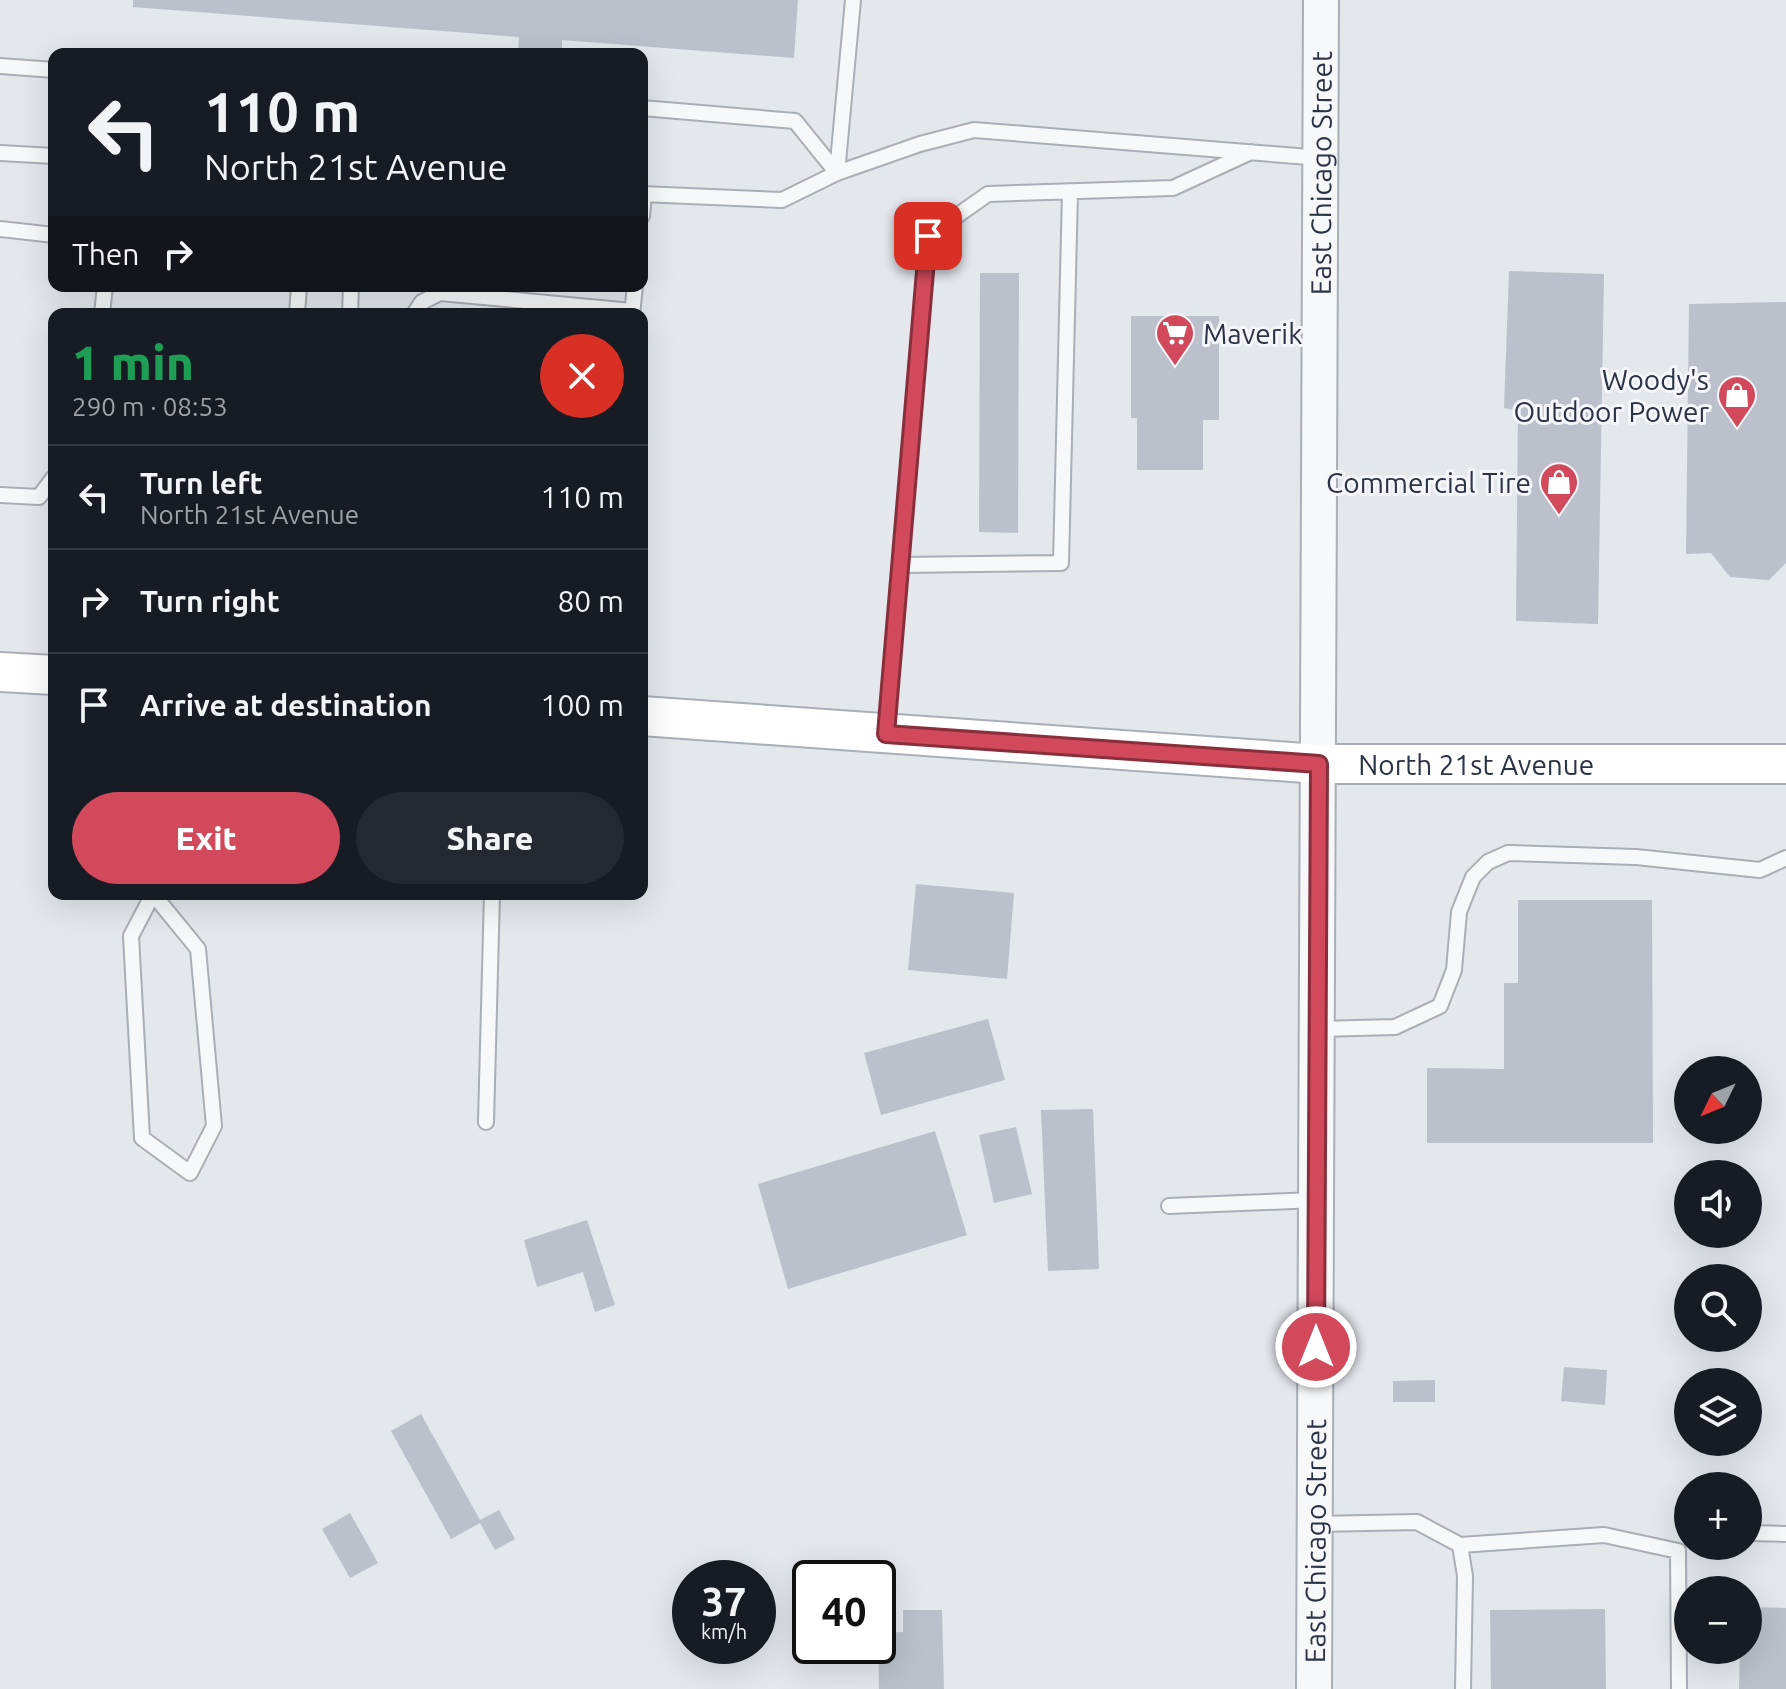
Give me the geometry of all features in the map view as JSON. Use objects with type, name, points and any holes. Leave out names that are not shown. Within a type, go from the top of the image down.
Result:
[{"type":"main road","points":[[0,672],[48,675]]},
{"type":"main road","name":"North 21st Avenue","points":[[648,716],[1319,764],[1786,764]]},
{"type":"street","name":"East Chicago Street","points":[[1314,1689],[1321,0]]},
{"type":"lane","points":[[837,173],[853,0]]},
{"type":"lane","points":[[0,66],[48,70]]},
{"type":"lane","points":[[648,109],[795,121],[837,173]]},
{"type":"lane","points":[[648,194],[782,200],[837,173],[920,144],[974,130],[1321,158]]},
{"type":"lane","points":[[886,734],[928,236],[988,194],[1173,188],[1251,152]]},
{"type":"lane","points":[[0,153],[48,156]]},
{"type":"lane","points":[[900,565],[1061,563],[1070,192]]},
{"type":"lane","points":[[0,229],[48,234]]},
{"type":"lane","points":[[418,308],[422,302],[440,293],[592,308]]},
{"type":"lane","points":[[0,495],[39,497],[48,485]]},
{"type":"lane","points":[[1318,1029],[1395,1027],[1440,1006],[1454,970],[1459,912],[1473,877],[1488,862],[1508,853],[1636,857],[1760,870],[1786,858]]},
{"type":"lane","points":[[150,900],[131,936],[142,1138],[190,1173],[214,1126],[198,949],[158,900]]},
{"type":"lane","points":[[486,1122],[492,900]]},
{"type":"lane","points":[[1169,1206],[1317,1200]]},
{"type":"lane","points":[[1315,1524],[1417,1522],[1460,1545],[1604,1535],[1674,1547]]},
{"type":"lane","points":[[1762,1533],[1786,1534]]},
{"type":"lane","points":[[1460,1545],[1465,1576],[1463,1689]]},
{"type":"lane","points":[[1679,1689],[1683,1560]]},
{"type":"building","points":[[133,0],[798,0],[794,58],[562,40],[562,48],[518,48],[519,37],[133,7]]},
{"type":"building","name":"Commercial Tire","points":[[1509,271],[1604,274],[1598,624],[1516,621],[1518,411],[1504,408]]},
{"type":"building","points":[[980,273],[1019,273],[1018,533],[979,532]]},
{"type":"building","name":"Woody's Outdoor Power","points":[[1786,302],[1786,563],[1769,580],[1730,577],[1711,553],[1686,554],[1689,304]]},
{"type":"building","name":"Maverik","points":[[1131,316],[1219,316],[1219,420],[1203,420],[1203,470],[1137,470],[1137,418],[1131,418]]},
{"type":"building","points":[[916,884],[1014,893],[1007,979],[908,970]]},
{"type":"building","points":[[1518,900],[1652,900],[1653,1143],[1427,1143],[1427,1068],[1504,1069],[1504,983],[1518,983]]},
{"type":"building","points":[[988,1019],[1005,1080],[881,1115],[864,1053]]},
{"type":"building","points":[[1093,1109],[1099,1269],[1048,1271],[1041,1110]]},
{"type":"building","points":[[1016,1127],[1032,1194],[994,1203],[979,1135]]},
{"type":"building","points":[[935,1131],[967,1235],[788,1289],[758,1184]]},
{"type":"building","points":[[587,1220],[615,1305],[595,1312],[583,1272],[537,1287],[524,1240]]},
{"type":"building","points":[[1564,1367],[1607,1370],[1605,1405],[1561,1401]]},
{"type":"building","points":[[1435,1380],[1435,1402],[1393,1402],[1393,1381]]},
{"type":"building","points":[[421,1414],[480,1520],[499,1510],[515,1539],[495,1550],[480,1523],[451,1539],[391,1431]]},
{"type":"building","points":[[350,1513],[378,1563],[350,1578],[322,1529]]},
{"type":"building","points":[[1762,1607],[1786,1608],[1786,1689],[1739,1689],[1740,1664],[1762,1664]]},
{"type":"building","points":[[1605,1609],[1606,1689],[1491,1689],[1490,1610]]},
{"type":"building","points":[[903,1610],[942,1610],[944,1689],[879,1689],[879,1664],[896,1664],[896,1632],[903,1632]]},
{"type":"place","name":"Maverik","points":[[1175,367]]},
{"type":"place","name":"Woody's Outdoor Power","points":[[1737,429]]},
{"type":"place","name":"Commercial Tire","points":[[1559,516]]},
{"type":"route","points":[[928,236],[886,734],[1319,764],[1316,1347]]}]
